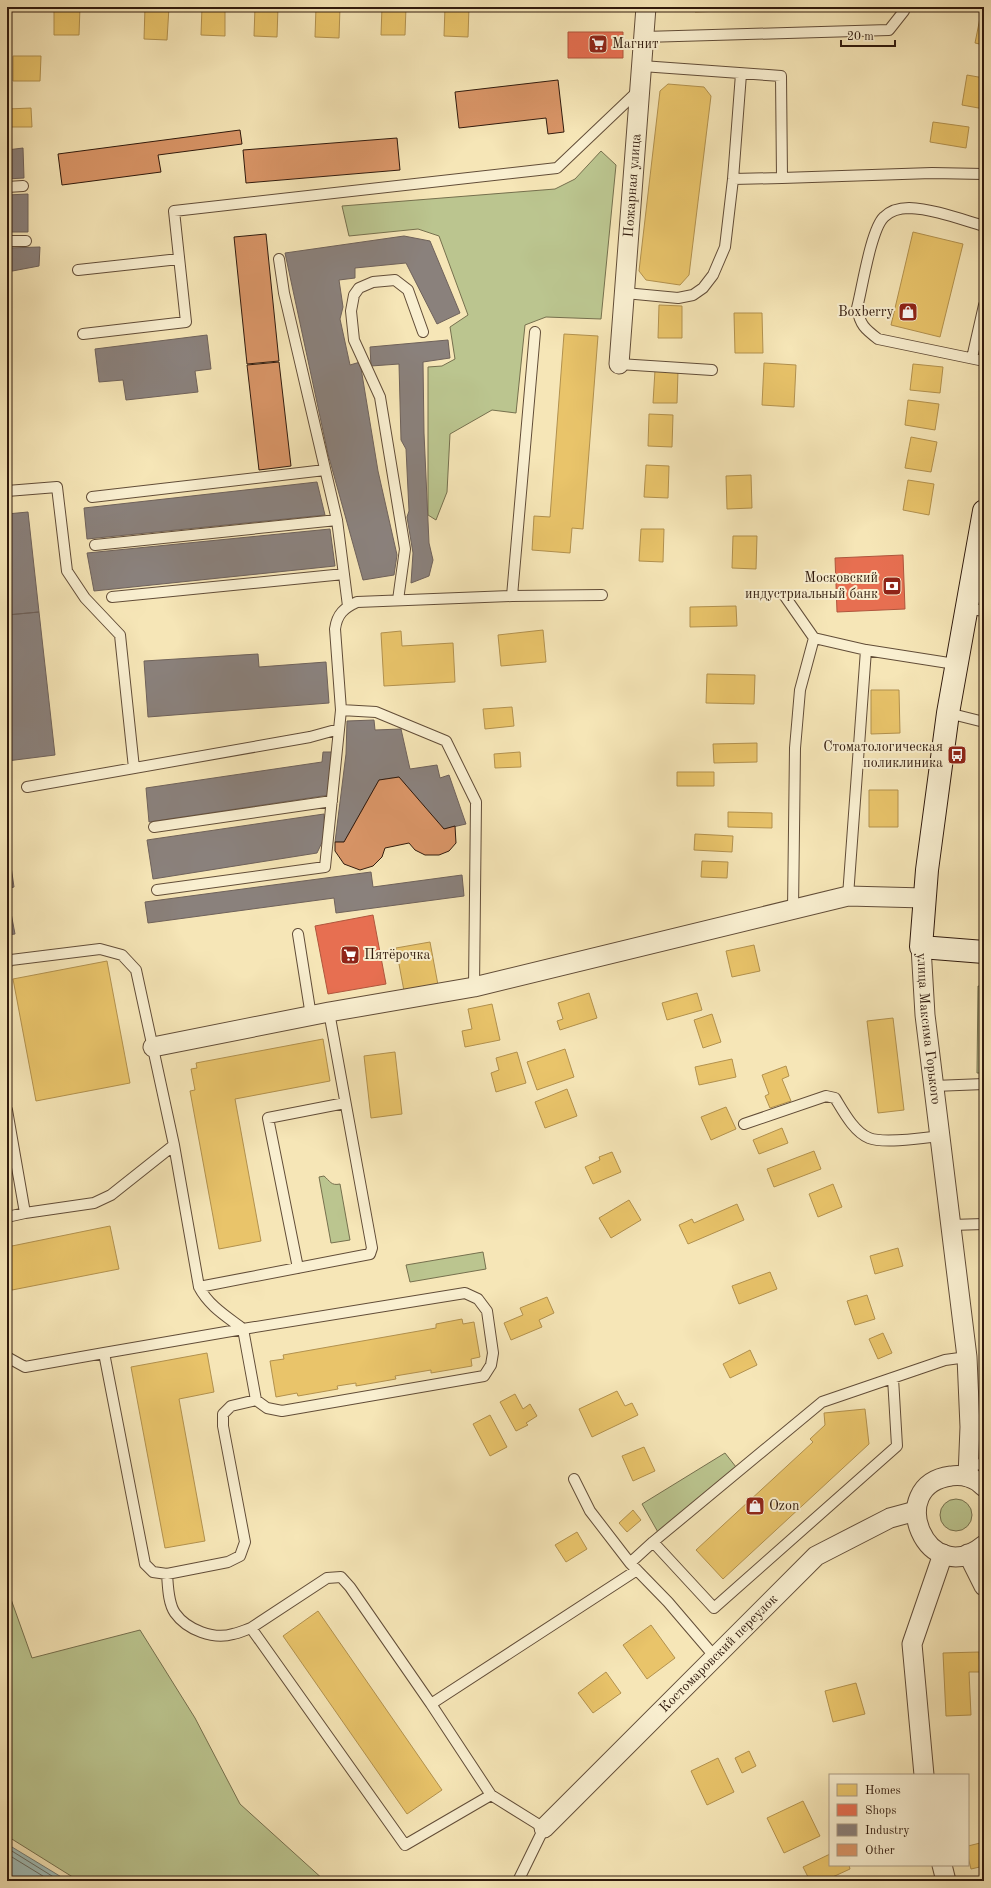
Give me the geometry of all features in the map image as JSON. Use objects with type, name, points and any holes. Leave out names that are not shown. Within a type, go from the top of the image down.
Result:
[{"type":"street","name":"Пожарная улица","points":[[619,364],[646,7]]},
{"type":"street","name":"улица Максима Горького","points":[[974,1468],[970,1427],[967,1357],[925,1015],[921,947],[924,898],[955,664],[975,610],[984,511]]},
{"type":"street","points":[[154,1047],[320,1014],[474,987],[848,896],[924,898]]},
{"type":"street","points":[[921,947],[984,952]]},
{"type":"street","points":[[984,1487],[974,1468],[950,1476],[934,1482],[925,1490],[919,1500],[916,1512],[916,1525],[922,1538],[931,1548],[943,1554],[956,1556],[968,1554],[984,1545]]},
{"type":"street","name":"Костомаровский переулок","points":[[544,1828],[816,1556],[890,1518],[916,1512]]},
{"type":"street","points":[[924,1774],[912,1644],[943,1554]]},
{"type":"street","points":[[968,1554],[984,1586]]},
{"type":"street","points":[[942,1866],[946,1881]]},
{"type":"lane","points":[[644,37],[889,30],[904,11],[904,7]]},
{"type":"lane","points":[[642,66],[781,76],[782,178]]},
{"type":"lane","points":[[624,293],[678,298],[693,295],[714,275],[724,247],[732,180],[741,74]]},
{"type":"lane","points":[[83,334],[186,322],[174,211],[557,168],[640,89]]},
{"type":"lane","points":[[732,180],[932,173],[984,174]]},
{"type":"lane","points":[[7,187],[23,186]]},
{"type":"lane","points":[[984,226],[924,210],[908,208],[894,210],[882,218],[875,232],[857,308],[860,321],[868,331],[878,339],[984,361]]},
{"type":"lane","points":[[7,241],[26,241]]},
{"type":"lane","points":[[78,270],[179,259]]},
{"type":"lane","points":[[279,259],[284,293],[336,520],[348,606]]},
{"type":"lane","points":[[398,600],[405,550],[380,397],[354,340],[351,311],[354,296],[359,288],[374,282],[395,280],[408,290],[423,332]]},
{"type":"lane","points":[[972,358],[984,305]]},
{"type":"lane","points":[[512,596],[535,332]]},
{"type":"lane","points":[[619,364],[712,370]]},
{"type":"lane","points":[[92,497],[325,470]]},
{"type":"lane","points":[[7,491],[57,486],[66,571],[85,598],[120,635],[134,768]]},
{"type":"lane","points":[[95,545],[336,520]]},
{"type":"lane","points":[[112,597],[344,574]]},
{"type":"lane","points":[[157,890],[325,867],[341,710],[335,629],[336,618],[348,606],[357,602],[398,600],[512,596],[602,595]]},
{"type":"lane","points":[[784,595],[814,638],[866,650],[955,664]]},
{"type":"lane","points":[[793,910],[795,748],[800,690],[814,638]]},
{"type":"lane","points":[[848,896],[866,650]]},
{"type":"lane","points":[[341,710],[376,712],[446,741],[476,802],[474,987]]},
{"type":"lane","points":[[948,713],[984,722]]},
{"type":"lane","points":[[27,787],[310,737],[339,729]]},
{"type":"lane","points":[[154,827],[332,801]]},
{"type":"lane","points":[[199,1287],[370,1254],[372,1248],[345,1103],[298,934]]},
{"type":"lane","points":[[7,963],[11,960],[100,949],[122,954],[136,970],[154,1047],[174,1145],[199,1287],[205,1298],[215,1308],[243,1329],[256,1400],[267,1408],[282,1411],[484,1376],[491,1365],[493,1353],[487,1311],[478,1299],[465,1293],[243,1329],[25,1367],[7,1357]]},
{"type":"lane","points":[[934,1086],[984,1084]]},
{"type":"lane","points":[[744,1124],[826,1096],[835,1098],[849,1122],[869,1138],[896,1141],[940,1136]]},
{"type":"lane","points":[[298,1268],[268,1118],[345,1103]]},
{"type":"lane","points":[[7,1110],[25,1213]]},
{"type":"lane","points":[[7,1217],[94,1203],[111,1195],[174,1145]]},
{"type":"lane","points":[[951,1225],[984,1224]]},
{"type":"lane","points":[[104,1353],[145,1564],[153,1572],[167,1574],[228,1562],[240,1556],[245,1542],[223,1426],[223,1414],[231,1406],[256,1400]]},
{"type":"lane","points":[[431,1704],[634,1566],[653,1542],[822,1402],[945,1360],[967,1357]]},
{"type":"lane","points":[[653,1542],[714,1608],[898,1446],[893,1378]]},
{"type":"lane","points":[[574,1480],[590,1511],[634,1566],[715,1658]]},
{"type":"lane","points":[[167,1574],[170,1597],[175,1613],[189,1627],[210,1635],[232,1635],[251,1628],[327,1578],[341,1577],[350,1587],[431,1704],[491,1795],[544,1828],[518,1881]]},
{"type":"lane","points":[[251,1628],[405,1845],[491,1795]]},
{"type":"green space","points":[[601,151],[616,165],[601,319],[546,317],[525,325],[516,413],[492,410],[450,434],[447,492],[436,520],[428,515],[428,367],[442,366],[455,359],[450,327],[468,315],[439,236],[418,229],[349,236],[342,206],[555,189],[575,179]]},
{"type":"green space","points":[[978,986],[984,987],[984,1073],[977,1073]]},
{"type":"green space","points":[[324,1176],[333,1184],[340,1184],[350,1240],[331,1243],[319,1177]]},
{"type":"green space","points":[[483,1252],[486,1269],[410,1282],[406,1265]]},
{"type":"green space","points":[[725,1453],[736,1467],[659,1534],[642,1504]]},
{"type":"green space","points":[[953,1499],[959,1499],[969,1506],[972,1515],[971,1521],[965,1528],[959,1531],[953,1531],[943,1524],[940,1518],[940,1512],[947,1502]]},
{"type":"green space","points":[[7,1588],[32,1658],[140,1630],[195,1718],[240,1804],[325,1881],[79,1881],[7,1836]]},
{"type":"water","points":[[7,1844],[68,1881],[7,1881]]},
{"type":"building: Homes","points":[[54,7],[80,7],[79,35],[54,35]]},
{"type":"building: Homes","points":[[145,7],[169,7],[167,40],[144,39]]},
{"type":"building: Homes","points":[[202,7],[225,7],[225,36],[201,35]]},
{"type":"building: Homes","points":[[255,7],[278,7],[277,37],[254,36]]},
{"type":"building: Homes","points":[[316,7],[340,7],[339,38],[315,37]]},
{"type":"building: Homes","points":[[382,7],[406,7],[405,35],[381,35]]},
{"type":"building: Homes","points":[[445,7],[469,7],[468,37],[444,36]]},
{"type":"building: Homes","points":[[695,7],[722,7],[722,11],[695,12]]},
{"type":"building: Homes","points":[[756,7],[887,7],[887,9],[756,11]]},
{"type":"building: Homes","points":[[981,13],[984,13],[984,45],[975,43]]},
{"type":"building: Homes","points":[[13,56],[41,56],[40,81],[13,81]]},
{"type":"building: Homes","points":[[967,75],[984,78],[984,109],[962,105]]},
{"type":"building: Homes","points":[[668,84],[704,87],[711,96],[689,275],[680,285],[646,280],[639,271],[660,91]]},
{"type":"building: Homes","points":[[31,108],[32,127],[7,127],[7,109]]},
{"type":"building: Homes","points":[[933,122],[969,127],[966,148],[930,142]]},
{"type":"building: Homes","points":[[913,232],[963,244],[940,337],[891,325]]},
{"type":"building: Homes","points":[[659,305],[682,306],[682,338],[658,338]]},
{"type":"building: Homes","points":[[734,313],[762,313],[763,353],[735,353]]},
{"type":"building: Homes","points":[[564,334],[598,336],[583,529],[572,528],[570,553],[532,550],[534,516],[550,517]]},
{"type":"building: Homes","points":[[764,363],[796,365],[794,407],[762,405]]},
{"type":"building: Homes","points":[[913,364],[943,367],[940,393],[910,390]]},
{"type":"building: Homes","points":[[655,370],[678,371],[677,403],[653,403]]},
{"type":"building: Homes","points":[[908,400],[939,404],[935,430],[905,425]]},
{"type":"building: Homes","points":[[649,414],[673,415],[672,447],[648,446]]},
{"type":"building: Homes","points":[[911,437],[937,442],[931,472],[905,468]]},
{"type":"building: Homes","points":[[646,465],[669,466],[668,498],[644,497]]},
{"type":"building: Homes","points":[[751,475],[752,508],[727,509],[726,476]]},
{"type":"building: Homes","points":[[908,480],[934,484],[929,515],[903,510]]},
{"type":"building: Homes","points":[[641,529],[664,529],[663,562],[639,561]]},
{"type":"building: Homes","points":[[733,536],[757,536],[756,569],[732,568]]},
{"type":"building: Homes","points":[[736,606],[737,626],[690,627],[690,607]]},
{"type":"building: Homes","points":[[543,630],[546,662],[501,666],[498,635]]},
{"type":"building: Homes","points":[[401,631],[402,646],[453,643],[455,682],[384,686],[381,633]]},
{"type":"building: Homes","points":[[707,674],[755,675],[754,704],[706,703]]},
{"type":"building: Homes","points":[[871,690],[899,690],[900,733],[871,734]]},
{"type":"building: Homes","points":[[512,707],[514,726],[485,729],[483,709]]},
{"type":"building: Homes","points":[[757,743],[757,762],[714,763],[713,744]]},
{"type":"building: Homes","points":[[520,752],[521,767],[495,768],[494,754]]},
{"type":"building: Homes","points":[[677,772],[714,772],[714,786],[677,786]]},
{"type":"building: Homes","points":[[869,790],[898,790],[898,827],[869,827]]},
{"type":"building: Homes","points":[[728,812],[772,813],[772,828],[728,827]]},
{"type":"building: Homes","points":[[695,834],[733,836],[732,852],[694,850]]},
{"type":"building: Homes","points":[[702,861],[728,862],[727,878],[701,877]]},
{"type":"building: Homes","points":[[430,942],[438,985],[404,991],[396,948]]},
{"type":"building: Homes","points":[[754,945],[760,971],[732,977],[726,951]]},
{"type":"building: Homes","points":[[107,961],[130,1083],[36,1101],[13,979]]},
{"type":"building: Homes","points":[[589,993],[597,1018],[560,1030],[557,1021],[563,1019],[558,1003]]},
{"type":"building: Homes","points":[[697,993],[702,1010],[667,1020],[662,1003]]},
{"type":"building: Homes","points":[[492,1004],[500,1040],[465,1047],[462,1031],[472,1029],[468,1009]]},
{"type":"building: Homes","points":[[712,1014],[721,1042],[703,1048],[694,1020]]},
{"type":"building: Homes","points":[[893,1018],[904,1110],[878,1113],[867,1021]]},
{"type":"building: Homes","points":[[323,1039],[330,1081],[235,1099],[261,1241],[219,1249],[190,1091],[195,1090],[191,1069],[197,1068],[196,1063]]},
{"type":"building: Homes","points":[[565,1049],[574,1077],[537,1090],[527,1062]]},
{"type":"building: Homes","points":[[395,1052],[402,1114],[371,1118],[364,1056]]},
{"type":"building: Homes","points":[[517,1052],[526,1083],[496,1092],[491,1073],[499,1070],[496,1058]]},
{"type":"building: Homes","points":[[732,1059],[736,1077],[699,1085],[695,1067]]},
{"type":"building: Homes","points":[[786,1066],[789,1076],[782,1079],[791,1101],[770,1108],[765,1096],[769,1094],[762,1075]]},
{"type":"building: Homes","points":[[567,1089],[577,1116],[545,1128],[535,1102]]},
{"type":"building: Homes","points":[[726,1107],[736,1129],[711,1140],[701,1117]]},
{"type":"building: Homes","points":[[782,1128],[788,1143],[759,1154],[753,1140]]},
{"type":"building: Homes","points":[[814,1151],[821,1169],[774,1187],[767,1169]]},
{"type":"building: Homes","points":[[612,1152],[621,1172],[593,1184],[585,1167],[600,1160],[599,1157]]},
{"type":"building: Homes","points":[[833,1184],[842,1207],[818,1217],[809,1194]]},
{"type":"building: Homes","points":[[629,1200],[641,1220],[611,1238],[599,1218]]},
{"type":"building: Homes","points":[[737,1204],[744,1220],[688,1244],[679,1225],[692,1219],[694,1223]]},
{"type":"building: Homes","points":[[110,1226],[119,1269],[7,1291],[7,1247]]},
{"type":"building: Homes","points":[[898,1248],[903,1266],[875,1274],[870,1256]]},
{"type":"building: Homes","points":[[770,1272],[777,1289],[739,1304],[732,1286]]},
{"type":"building: Homes","points":[[867,1295],[875,1319],[855,1325],[847,1301]]},
{"type":"building: Homes","points":[[547,1297],[554,1313],[539,1320],[542,1327],[511,1340],[504,1323],[523,1315],[520,1308]]},
{"type":"building: Homes","points":[[462,1319],[463,1324],[474,1322],[480,1357],[471,1359],[472,1366],[431,1373],[431,1370],[395,1376],[396,1379],[356,1386],[356,1383],[337,1386],[338,1389],[298,1396],[297,1393],[276,1397],[270,1361],[284,1359],[283,1355],[436,1328],[436,1324]]},
{"type":"building: Homes","points":[[883,1333],[892,1353],[878,1359],[869,1339]]},
{"type":"building: Homes","points":[[750,1350],[757,1365],[730,1378],[723,1364]]},
{"type":"building: Homes","points":[[207,1353],[214,1392],[179,1399],[205,1541],[165,1548],[131,1367]]},
{"type":"building: Homes","points":[[617,1391],[625,1406],[632,1403],[638,1415],[592,1437],[579,1409]]},
{"type":"building: Homes","points":[[515,1394],[523,1409],[530,1404],[537,1416],[526,1423],[528,1425],[516,1431],[500,1402]]},
{"type":"building: Homes","points":[[865,1409],[869,1444],[723,1579],[696,1550],[813,1442],[810,1439],[825,1425],[824,1413]]},
{"type":"building: Homes","points":[[490,1415],[507,1447],[490,1456],[473,1424]]},
{"type":"building: Homes","points":[[644,1447],[655,1471],[633,1481],[622,1456]]},
{"type":"building: Homes","points":[[633,1510],[641,1520],[627,1532],[619,1523]]},
{"type":"building: Homes","points":[[577,1532],[587,1549],[566,1562],[555,1545]]},
{"type":"building: Homes","points":[[318,1611],[442,1790],[407,1814],[283,1636]]},
{"type":"building: Homes","points":[[651,1625],[675,1658],[647,1679],[623,1645]]},
{"type":"building: Homes","points":[[979,1652],[980,1672],[969,1672],[971,1715],[946,1716],[943,1653]]},
{"type":"building: Homes","points":[[606,1672],[621,1693],[593,1713],[578,1693]]},
{"type":"building: Homes","points":[[856,1683],[865,1714],[833,1722],[825,1691]]},
{"type":"building: Homes","points":[[749,1751],[756,1766],[742,1773],[735,1758]]},
{"type":"building: Homes","points":[[718,1758],[734,1792],[707,1805],[691,1771]]},
{"type":"building: Homes","points":[[803,1801],[820,1836],[784,1853],[767,1818]]},
{"type":"building: Homes","points":[[984,1842],[984,1866],[971,1869],[969,1861],[969,1846]]},
{"type":"building: Homes","points":[[829,1854],[829,1866],[849,1866],[850,1869],[824,1881],[810,1881],[803,1867]]},
{"type":"building: Shops","points":[[568,32],[623,32],[623,58],[568,58]]},
{"type":"building: Shops","points":[[903,555],[905,609],[837,612],[835,558]]},
{"type":"building: Shops","name":"Пятёрочка","points":[[373,915],[386,984],[328,994],[315,926]]},
{"type":"building: Industry","points":[[23,148],[24,178],[7,179],[7,150]]},
{"type":"building: Industry","points":[[28,194],[28,232],[7,232],[7,195]]},
{"type":"building: Industry","points":[[404,236],[430,241],[460,313],[437,324],[406,263],[355,268],[355,278],[339,280],[343,307],[340,319],[350,365],[360,362],[378,471],[397,555],[394,575],[363,580],[328,454],[285,253]]},
{"type":"building: Industry","points":[[40,247],[39,266],[7,272],[7,248]]},
{"type":"building: Industry","points":[[207,335],[211,369],[195,371],[198,392],[126,400],[123,380],[99,382],[95,349]]},
{"type":"building: Industry","points":[[448,340],[450,358],[423,362],[424,433],[429,543],[433,560],[429,576],[411,583],[413,553],[407,517],[409,511],[406,449],[401,440],[399,364],[371,366],[370,347]]},
{"type":"building: Industry","points":[[317,482],[325,515],[87,539],[84,508]]},
{"type":"building: Industry","points":[[28,512],[39,612],[7,615],[7,514]]},
{"type":"building: Industry","points":[[330,529],[335,566],[94,591],[87,553]]},
{"type":"building: Industry","points":[[39,612],[55,755],[7,761],[7,615]]},
{"type":"building: Industry","points":[[258,654],[259,667],[326,662],[329,703],[148,717],[144,661]]},
{"type":"building: Industry","points":[[374,720],[375,730],[401,729],[410,769],[437,765],[440,778],[449,775],[466,824],[444,829],[399,777],[379,780],[344,842],[335,842],[346,754],[347,721]]},
{"type":"building: Industry","points":[[323,752],[335,752],[329,795],[149,822],[146,788],[322,762]]},
{"type":"building: Industry","points":[[324,814],[325,836],[317,853],[153,879],[147,840]]},
{"type":"building: Industry","points":[[7,839],[14,887],[7,889]]},
{"type":"building: Industry","points":[[371,872],[373,887],[462,875],[464,896],[336,913],[334,898],[148,923],[145,902]]},
{"type":"building: Industry","points":[[11,913],[15,934],[7,935],[7,914]]},
{"type":"building: Other","points":[[558,80],[564,132],[548,134],[546,118],[459,128],[455,92]]},
{"type":"building: Other","points":[[240,130],[242,144],[158,155],[161,172],[62,185],[58,154]]},
{"type":"building: Other","points":[[397,138],[400,170],[246,183],[243,150]]},
{"type":"building: Other","points":[[266,234],[279,361],[247,364],[234,237]]},
{"type":"building: Other","points":[[279,362],[291,466],[259,470],[247,365]]},
{"type":"building: Other","points":[[399,777],[444,829],[455,826],[456,843],[449,851],[439,855],[425,855],[415,850],[409,843],[385,848],[382,857],[373,866],[360,870],[344,864],[335,851],[335,842],[344,842],[379,780]]},
{"type":"place","name":"Магнит","points":[[598,44]]},
{"type":"place","name":"Boxberry","points":[[908,312]]},
{"type":"place","name":"Московский индустриальный банк","points":[[892,586]]},
{"type":"place","name":"Стоматологическая поликлиника","points":[[957,755]]},
{"type":"place","name":"Пятёрочка","points":[[350,955]]},
{"type":"place","name":"Ozon","points":[[755,1506]]}]
